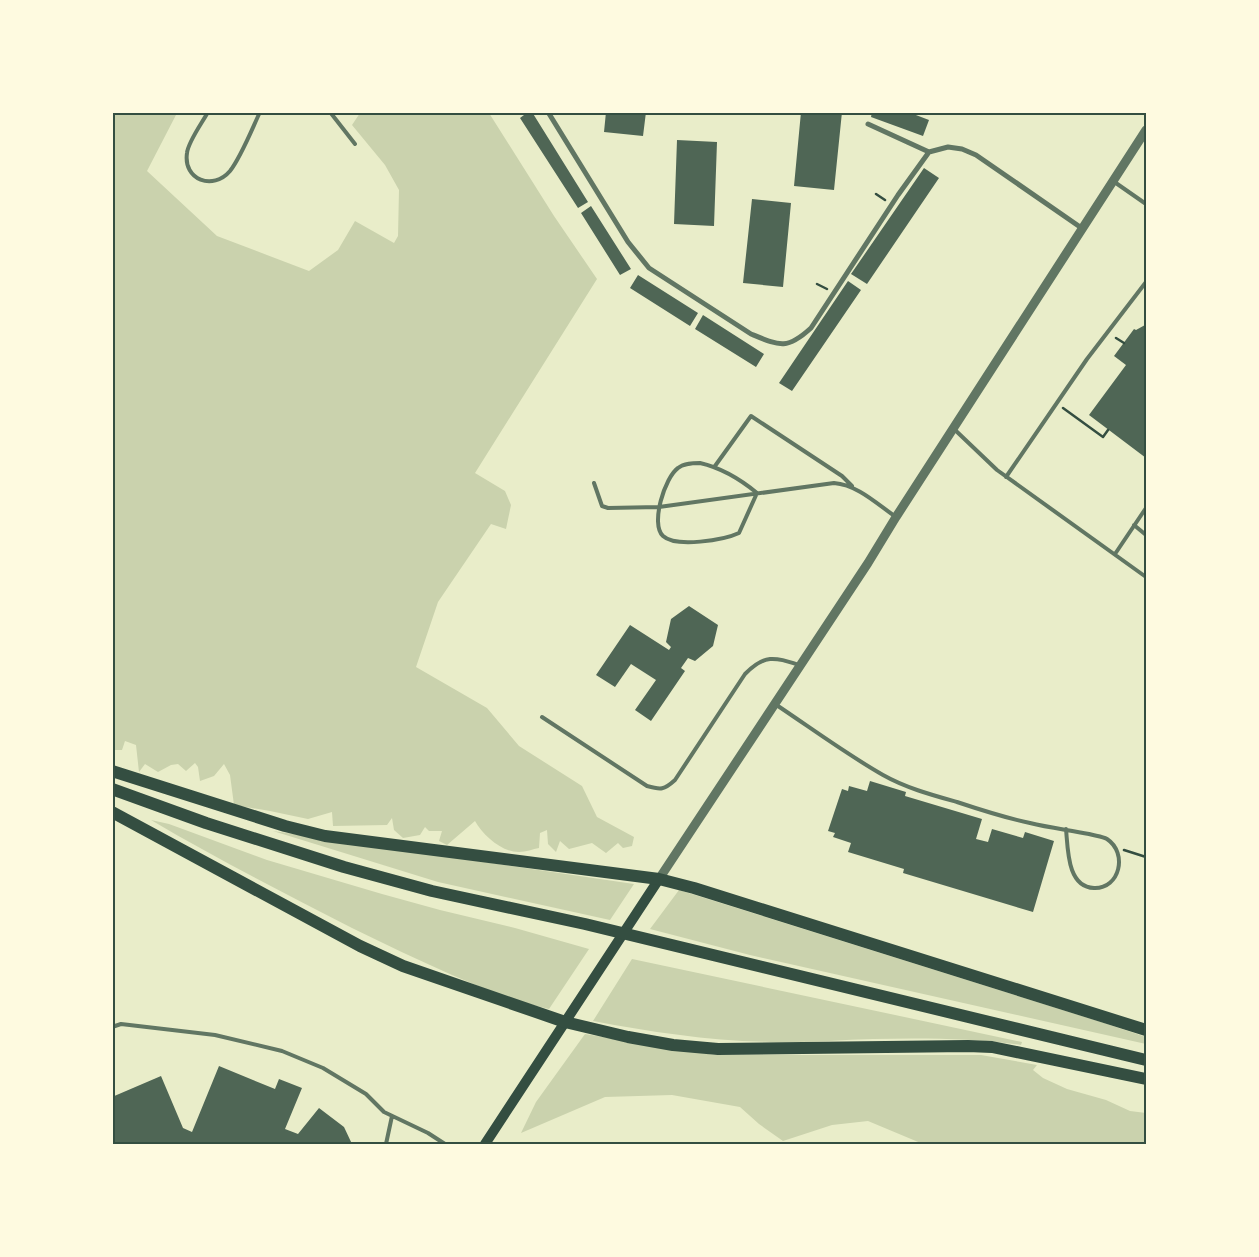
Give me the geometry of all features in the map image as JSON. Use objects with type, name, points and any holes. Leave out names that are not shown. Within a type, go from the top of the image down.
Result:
[{"type":"highway","points":[[112,771],[285,826],[325,836],[659,879],[784,915],[1146,1030]]},
{"type":"highway","points":[[112,789],[206,823],[344,868],[432,891],[673,945],[1146,1060]]},
{"type":"highway","points":[[112,812],[360,946],[403,966],[565,1022],[664,1043],[718,1049],[992,1047],[1146,1079]]},
{"type":"main road","points":[[485,1144],[659,879]]},
{"type":"street","points":[[548,112],[628,242],[649,268],[752,334],[769,342],[783,345],[799,339],[811,328],[898,195],[929,152]]},
{"type":"street","points":[[868,124],[929,152],[948,147],[962,149],[976,155],[1082,229]]},
{"type":"street","points":[[659,879],[868,563],[1146,130]]},
{"type":"lane","points":[[208,112],[187,151],[186,159],[190,170],[198,180],[210,182],[222,178],[231,170],[260,112]]},
{"type":"lane","points":[[330,112],[355,144]]},
{"type":"lane","points":[[1113,181],[1146,204]]},
{"type":"lane","points":[[1006,477],[1087,359],[1146,282]]},
{"type":"lane","points":[[715,466],[751,416],[842,476],[854,487],[896,517]]},
{"type":"lane","points":[[954,429],[1006,477],[1146,577]]},
{"type":"lane","points":[[700,463],[715,466],[742,480],[757,493],[739,533],[731,537],[696,541],[670,540],[662,535],[658,526],[659,507],[666,485],[678,468],[687,464],[700,463]]},
{"type":"lane","points":[[594,483],[602,506],[608,508],[659,507],[834,483],[854,487]]},
{"type":"lane","points":[[1115,554],[1146,508]]},
{"type":"lane","points":[[1134,526],[1146,535]]},
{"type":"lane","points":[[542,717],[647,786],[657,789],[665,788],[675,780],[745,674],[755,663],[776,658],[801,666]]},
{"type":"lane","points":[[776,704],[884,775],[915,789],[1030,824],[1066,829],[1105,838],[1116,848],[1120,863],[1114,879],[1104,887],[1084,886],[1073,873],[1066,829]]},
{"type":"lane","points":[[112,1027],[121,1024],[215,1035],[282,1051],[323,1068],[366,1094],[384,1112],[428,1133],[446,1144]]},
{"type":"lane","points":[[386,1144],[392,1116]]},
{"type":"path","points":[[1116,338],[1124,343]]},
{"type":"path","points":[[1056,403],[1102,437],[1108,430]]},
{"type":"path","points":[[1116,848],[1146,857]]},
{"type":"green space","points":[[113,113],[177,113],[147,171],[217,236],[309,271],[338,250],[355,221],[394,243],[398,236],[399,190],[385,165],[352,125],[360,113],[489,113],[554,216],[597,279],[475,473],[505,491],[511,505],[506,529],[491,524],[438,602],[416,667],[487,708],[519,746],[582,786],[597,817],[634,837],[632,846],[623,848],[618,843],[606,853],[592,843],[569,849],[560,841],[556,852],[548,844],[547,830],[540,833],[539,848],[522,852],[512,851],[493,842],[475,821],[447,845],[439,841],[442,831],[429,831],[425,827],[420,835],[403,838],[394,830],[392,818],[387,825],[333,826],[332,812],[308,819],[234,805],[230,775],[224,764],[214,776],[200,781],[198,767],[195,763],[186,771],[178,764],[171,765],[158,772],[145,764],[139,772],[136,745],[125,741],[122,750],[113,750]]},
{"type":"green space","points":[[151,820],[169,824],[267,860],[382,894],[589,949],[549,1009],[524,1003],[452,975],[352,928],[276,889]]},
{"type":"green space","points":[[273,831],[634,884],[610,920],[438,882]]},
{"type":"green space","points":[[679,890],[1104,1023],[1146,1037],[1146,1044],[750,955],[650,929]]},
{"type":"green space","points":[[632,959],[1022,1042],[1021,1045],[966,1040],[910,1039],[796,1042],[725,1040],[637,1029],[593,1021]]},
{"type":"green space","points":[[585,1034],[714,1055],[981,1055],[1037,1065],[1033,1070],[1043,1078],[1067,1089],[1106,1100],[1130,1111],[1146,1113],[1146,1144],[923,1144],[868,1121],[832,1125],[783,1141],[759,1124],[740,1107],[672,1095],[605,1097],[521,1133],[536,1102]]},
{"type":"building","points":[[528,112],[532,112],[588,202],[578,208],[520,118]]},
{"type":"building","points":[[606,112],[646,112],[643,136],[604,132]]},
{"type":"building","points":[[801,112],[842,112],[834,190],[794,186]]},
{"type":"building","points":[[872,112],[908,112],[929,120],[923,136],[871,117]]},
{"type":"building","points":[[677,140],[717,142],[714,226],[674,224]]},
{"type":"building","points":[[924,168],[939,178],[867,284],[851,274]]},
{"type":"building","points":[[752,199],[791,203],[783,287],[743,283]]},
{"type":"building","points":[[591,206],[631,269],[620,275],[581,213]]},
{"type":"building","points":[[638,275],[698,313],[690,326],[630,288]]},
{"type":"building","points":[[848,281],[861,290],[792,391],[779,383]]},
{"type":"building","points":[[703,315],[764,354],[756,367],[695,329]]},
{"type":"building","points":[[1145,325],[1146,458],[1089,415],[1126,365],[1114,356],[1134,329],[1136,330]]},
{"type":"building","points":[[689,606],[718,625],[713,646],[695,661],[688,658],[681,668],[685,671],[651,721],[635,710],[656,680],[631,664],[615,687],[596,675],[630,625],[669,650],[671,647],[666,642],[671,619]]},
{"type":"building","points":[[870,781],[906,792],[905,796],[982,819],[976,839],[988,842],[992,829],[1023,838],[1025,832],[1054,841],[1033,912],[903,873],[904,869],[848,852],[851,843],[833,837],[835,833],[828,831],[842,789],[848,791],[849,786],[867,791]]},
{"type":"building","points":[[219,1066],[275,1089],[279,1079],[302,1088],[285,1129],[298,1134],[319,1108],[344,1127],[352,1144],[112,1144],[112,1097],[161,1076],[183,1128],[192,1132]]}]
